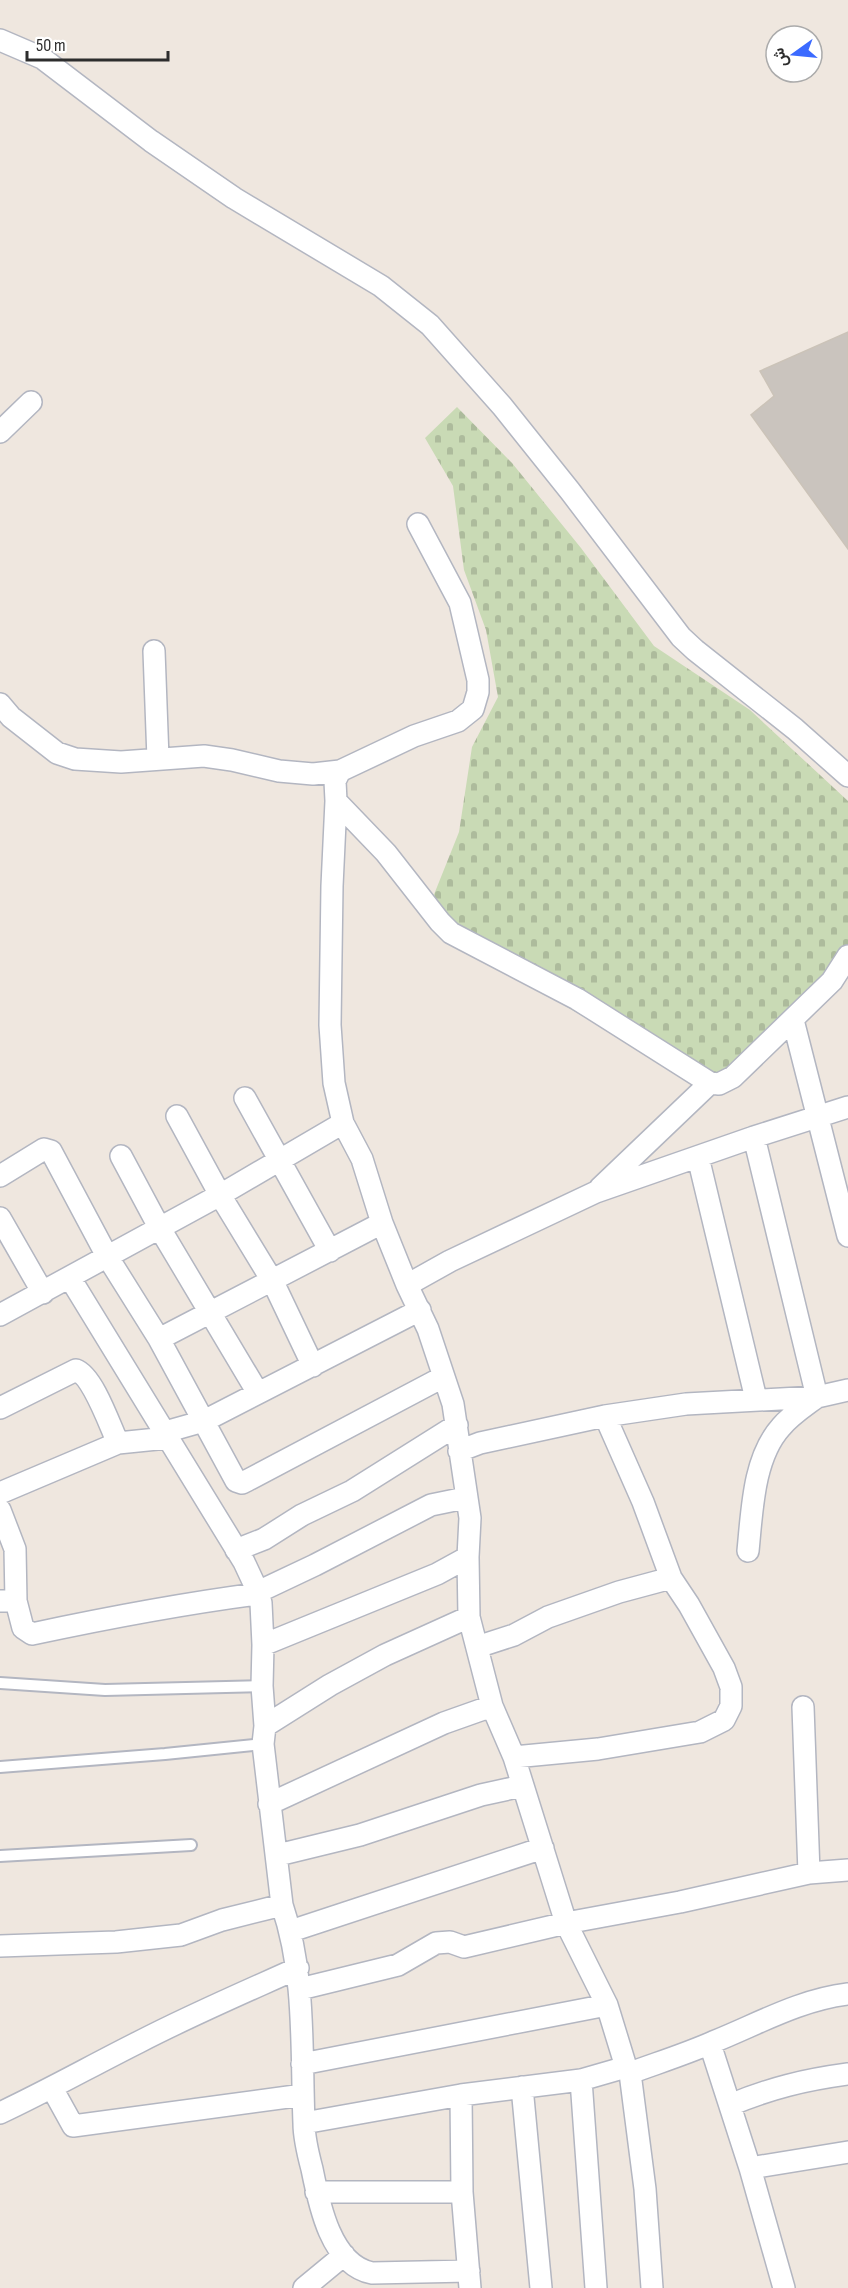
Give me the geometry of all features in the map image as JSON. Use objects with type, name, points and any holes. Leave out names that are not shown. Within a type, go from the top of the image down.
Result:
[{"type":"street","points":[[0,40],[42,58],[234,198],[381,286],[430,324],[510,416],[681,637],[795,729],[848,776]]},
{"type":"street","points":[[0,432],[32,402]]},
{"type":"street","points":[[4,714],[57,753],[75,759],[121,762],[204,756],[295,774],[340,771],[414,735],[458,721],[467,715],[476,702],[478,680],[459,603],[418,524]]},
{"type":"street","points":[[154,651],[158,759]]},
{"type":"street","points":[[340,771],[334,780],[336,801],[330,1024],[334,1083],[343,1123],[362,1160],[382,1223],[407,1285],[420,1310],[447,1384],[457,1425],[465,1497],[470,1518],[468,1557],[470,1617],[492,1706],[514,1757],[566,1923],[607,2005],[628,2070],[645,2189],[652,2288]]},
{"type":"street","points":[[336,801],[366,829],[451,933],[577,999],[710,1083],[719,1084],[733,1077],[832,981],[848,956]]},
{"type":"street","points":[[793,1020],[848,1236]]},
{"type":"street","points":[[596,1192],[710,1083]]},
{"type":"street","points":[[245,1098],[330,1251]]},
{"type":"street","points":[[407,1285],[450,1261],[596,1192],[848,1107]]},
{"type":"street","points":[[177,1116],[220,1195],[273,1282],[313,1366]]},
{"type":"street","points":[[0,1315],[220,1195],[343,1123]]},
{"type":"street","points":[[754,1137],[817,1397]]},
{"type":"street","points":[[0,1176],[44,1149],[51,1151],[107,1256],[159,1339],[236,1481],[242,1483],[443,1377]]},
{"type":"street","points":[[121,1156],[159,1227],[258,1393]]},
{"type":"street","points":[[698,1157],[756,1399]]},
{"type":"street","points":[[0,1218],[43,1293]]},
{"type":"street","points":[[159,1339],[273,1282],[382,1223]]},
{"type":"street","points":[[70,1278],[236,1550],[261,1603],[262,1686],[269,1804],[278,1855],[282,1905],[291,1931],[299,1978],[304,2123],[320,2209],[344,2255],[363,2271],[470,2280],[462,2193],[461,2096]]},
{"type":"street","points":[[0,1493],[118,1443],[166,1435],[204,1421],[420,1310]]},
{"type":"street","points":[[0,1408],[76,1370],[81,1372],[95,1394],[118,1443]]},
{"type":"street","points":[[459,1451],[480,1443],[605,1416],[686,1404],[817,1397],[848,1390]]},
{"type":"street","points":[[748,1551],[755,1492],[766,1451],[780,1427],[817,1397]]},
{"type":"street","points":[[514,1757],[597,1749],[685,1736],[700,1732],[724,1720],[731,1706],[731,1687],[724,1668],[671,1578],[631,1473],[605,1416]]},
{"type":"street","points":[[236,1550],[264,1539],[302,1515],[352,1491],[457,1425]]},
{"type":"street","points":[[0,1510],[15,1549],[8,1601],[23,1628],[32,1634],[107,1618],[258,1593],[431,1505],[465,1497]]},
{"type":"street","points":[[263,1646],[437,1574],[468,1557]]},
{"type":"street","points":[[477,1647],[514,1635],[548,1617],[619,1592],[671,1578]]},
{"type":"street","points":[[264,1735],[330,1684],[385,1655],[470,1617]]},
{"type":"street","points":[[269,1804],[444,1723],[492,1706]]},
{"type":"street","points":[[803,1707],[809,1873]]},
{"type":"street","points":[[278,1855],[360,1835],[481,1795],[522,1786]]},
{"type":"street","points":[[291,1931],[543,1848]]},
{"type":"street","points":[[0,2113],[225,2000],[299,1978],[398,1965],[436,1943],[450,1942],[464,1947],[566,1923],[680,1902],[809,1873],[848,1870]]},
{"type":"street","points":[[0,1946],[116,1942],[181,1935],[222,1920],[282,1905]]},
{"type":"street","points":[[304,2123],[461,2096],[581,2080],[628,2070],[710,2044],[789,2008],[828,1996],[848,1994]]},
{"type":"street","points":[[302,2064],[607,2005]]},
{"type":"street","points":[[710,2044],[750,2168],[784,2288]]},
{"type":"street","points":[[730,2106],[805,2079],[848,2074]]},
{"type":"street","points":[[581,2080],[596,2288]]},
{"type":"street","points":[[522,2087],[541,2288]]},
{"type":"street","points":[[52,2088],[73,2126],[303,2095]]},
{"type":"street","points":[[750,2168],[848,2152]]},
{"type":"street","points":[[316,2192],[462,2193]]},
{"type":"street","points":[[304,2288],[344,2255]]},
{"type":"lane","points":[[0,1683],[105,1690],[262,1686]]},
{"type":"lane","points":[[0,1767],[165,1754],[264,1735]]},
{"type":"lane","points":[[0,1856],[191,1845]]},
{"type":"green space","points":[[457,407],[512,463],[581,548],[654,646],[750,710],[848,801],[848,948],[840,965],[718,1080],[690,1078],[446,937],[429,907],[459,832],[472,747],[498,697],[486,630],[464,570],[453,486],[425,438]]},
{"type":"building","points":[[848,332],[848,549],[751,415],[774,396],[760,371]]}]
